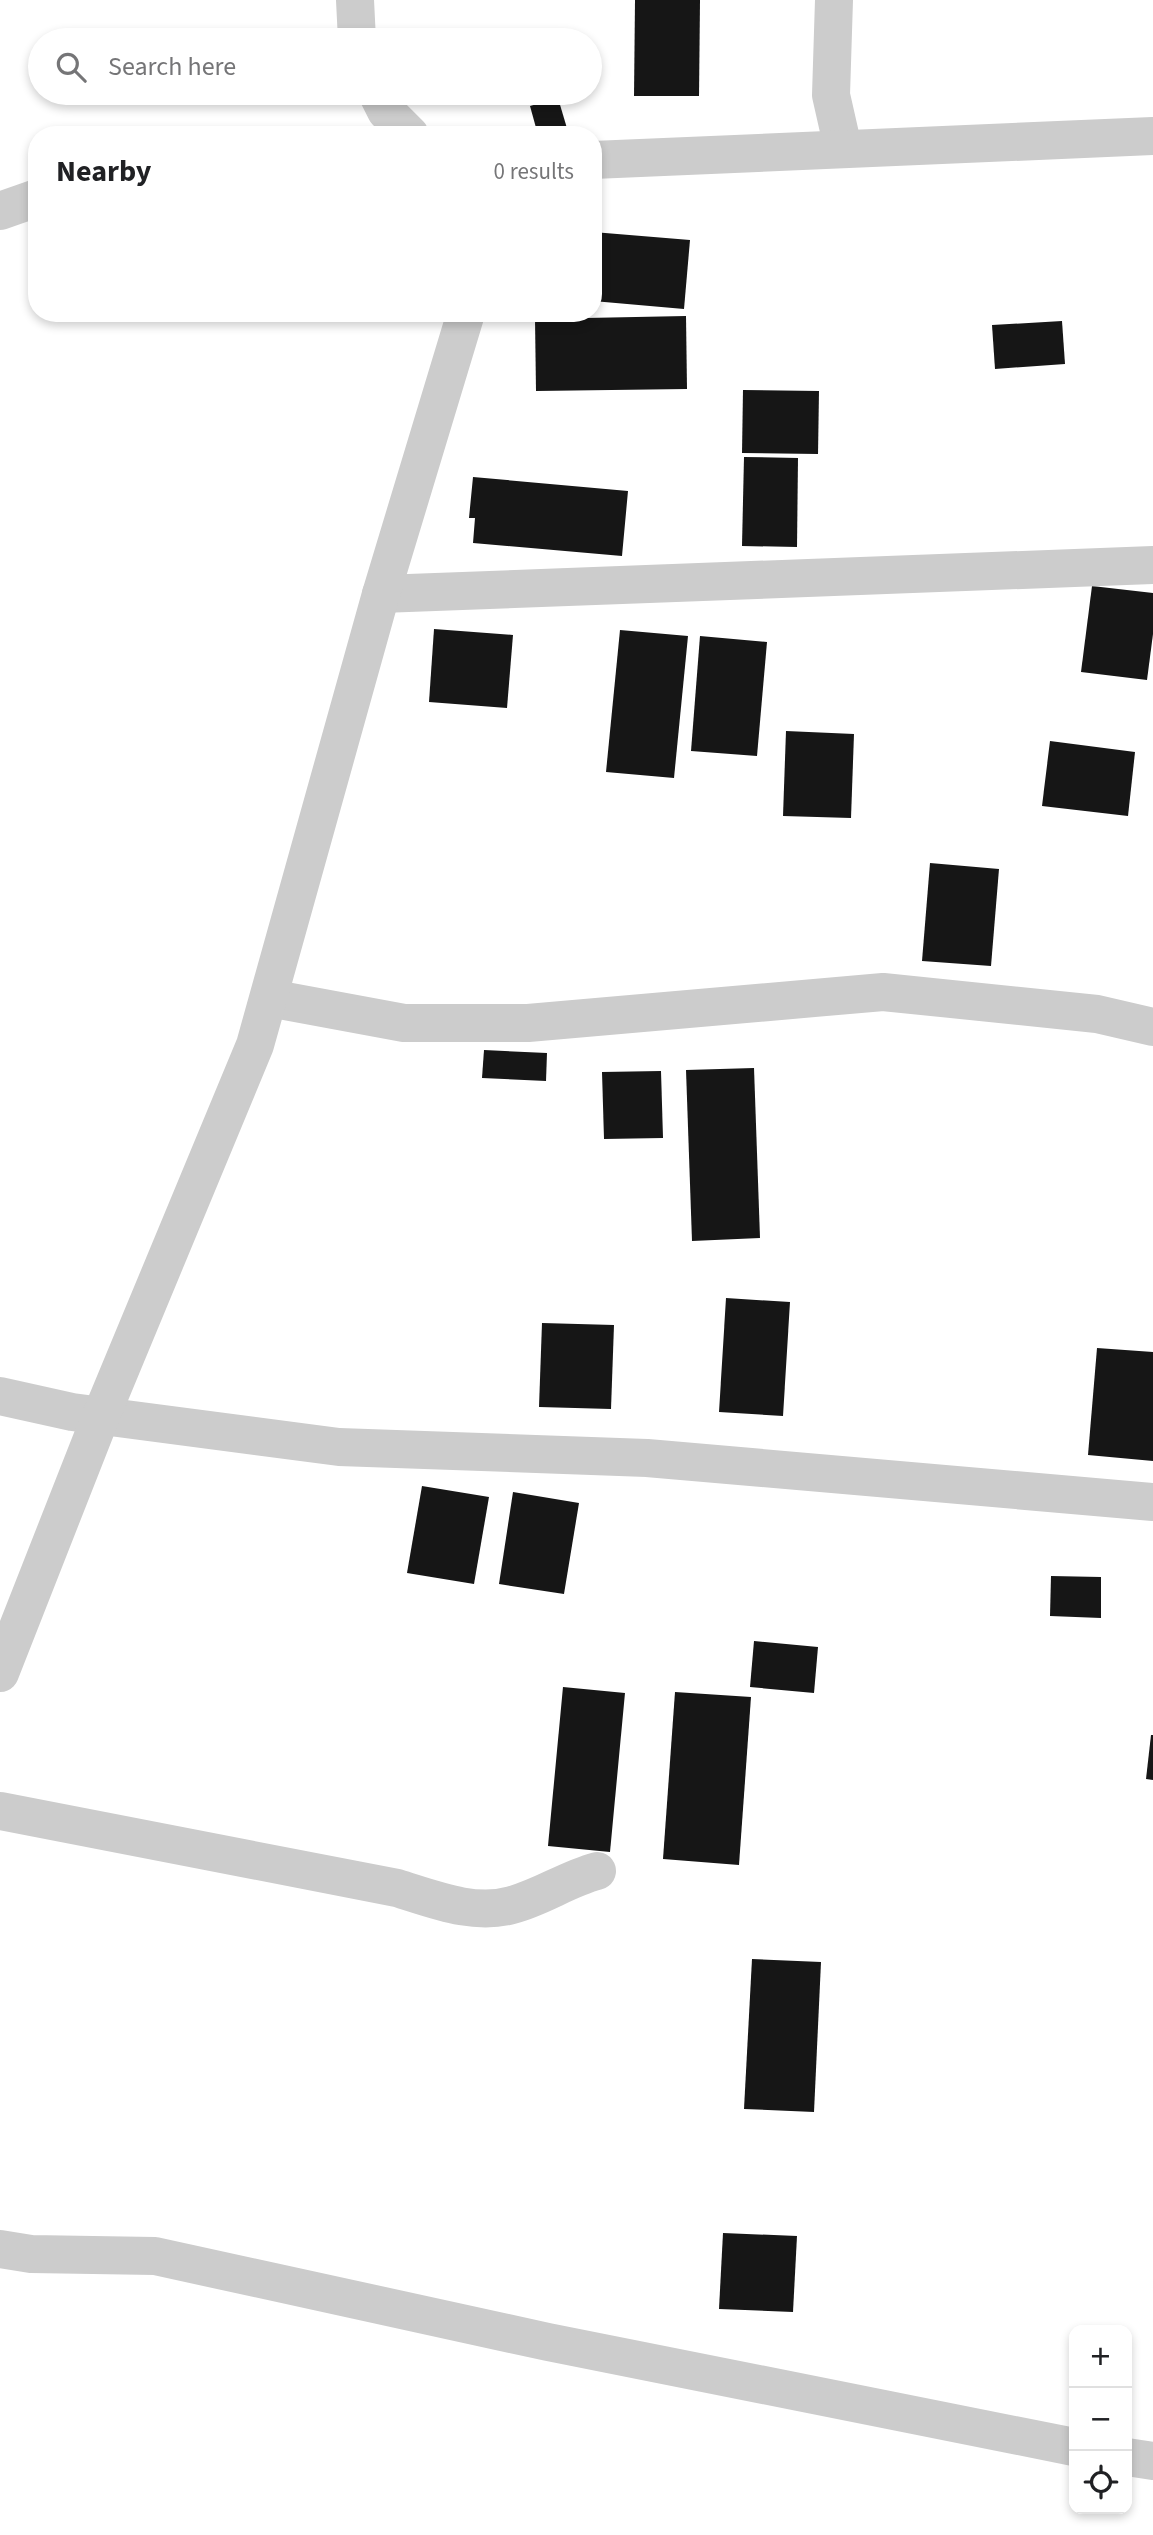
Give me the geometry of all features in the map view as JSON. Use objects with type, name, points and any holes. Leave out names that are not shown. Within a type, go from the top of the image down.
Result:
[{"type":"street","points":[[355,0],[356,28]]},
{"type":"street","points":[[834,0],[831,95],[843,148]]},
{"type":"street","points":[[383,105],[401,126]]},
{"type":"street","points":[[602,160],[1153,136]]},
{"type":"street","points":[[0,211],[28,201]]},
{"type":"street","points":[[0,1673],[101,1416],[256,1045],[381,594],[463,322]]},
{"type":"street","points":[[381,594],[1153,565]]},
{"type":"street","points":[[269,998],[404,1023],[528,1023],[883,992],[1097,1014],[1153,1027]]},
{"type":"street","points":[[0,1396],[101,1416],[339,1447],[647,1458],[1153,1502]]},
{"type":"street","points":[[0,1811],[397,1888],[450,1904],[481,1909],[512,1905],[575,1877],[597,1871]]},
{"type":"street","points":[[0,2249],[31,2254],[155,2256],[548,2342],[1069,2446]]},
{"type":"street","points":[[1132,2458],[1153,2461]]},
{"type":"building","points":[[635,0],[700,0],[699,96],[634,96]]},
{"type":"building","points":[[560,105],[566,126],[536,126],[530,106]]},
{"type":"building","points":[[602,233],[690,240],[684,309],[602,302]]},
{"type":"building","points":[[686,316],[687,389],[536,391],[535,322],[602,322],[602,318]]},
{"type":"building","points":[[1062,321],[1065,364],[995,369],[992,325]]},
{"type":"building","points":[[743,390],[819,391],[818,454],[742,453]]},
{"type":"building","points":[[744,457],[798,458],[797,547],[742,546]]},
{"type":"building","points":[[473,477],[628,491],[622,556],[473,543],[475,518],[469,518]]},
{"type":"building","points":[[1092,586],[1153,593],[1153,634],[1147,680],[1081,672]]},
{"type":"building","points":[[434,629],[513,635],[507,708],[429,702]]},
{"type":"building","points":[[620,630],[688,636],[674,778],[606,772]]},
{"type":"building","points":[[700,636],[767,642],[757,756],[691,751]]},
{"type":"building","points":[[786,731],[854,734],[851,818],[783,816]]},
{"type":"building","points":[[1050,741],[1135,752],[1128,816],[1042,806]]},
{"type":"building","points":[[930,863],[999,869],[991,966],[922,961]]},
{"type":"building","points":[[484,1050],[547,1053],[546,1081],[482,1078]]},
{"type":"building","points":[[754,1068],[760,1238],[692,1241],[686,1070]]},
{"type":"building","points":[[661,1071],[663,1138],[604,1139],[602,1072]]},
{"type":"building","points":[[726,1298],[790,1302],[783,1416],[719,1412]]},
{"type":"building","points":[[542,1323],[614,1325],[611,1409],[539,1407]]},
{"type":"building","points":[[1097,1348],[1153,1352],[1153,1461],[1088,1455]]},
{"type":"building","points":[[422,1486],[489,1497],[474,1584],[407,1573]]},
{"type":"building","points":[[513,1492],[579,1503],[564,1594],[499,1584]]},
{"type":"building","points":[[1051,1576],[1101,1577],[1101,1618],[1050,1616]]},
{"type":"building","points":[[754,1641],[818,1647],[814,1693],[750,1687]]},
{"type":"building","points":[[563,1687],[625,1693],[610,1852],[548,1846]]},
{"type":"building","points":[[675,1692],[751,1697],[739,1865],[663,1859]]},
{"type":"building","points":[[1153,1735],[1153,1780],[1146,1779]]},
{"type":"building","points":[[752,1959],[821,1962],[814,2112],[744,2109]]},
{"type":"building","points":[[723,2233],[797,2236],[793,2312],[719,2309]]}]
